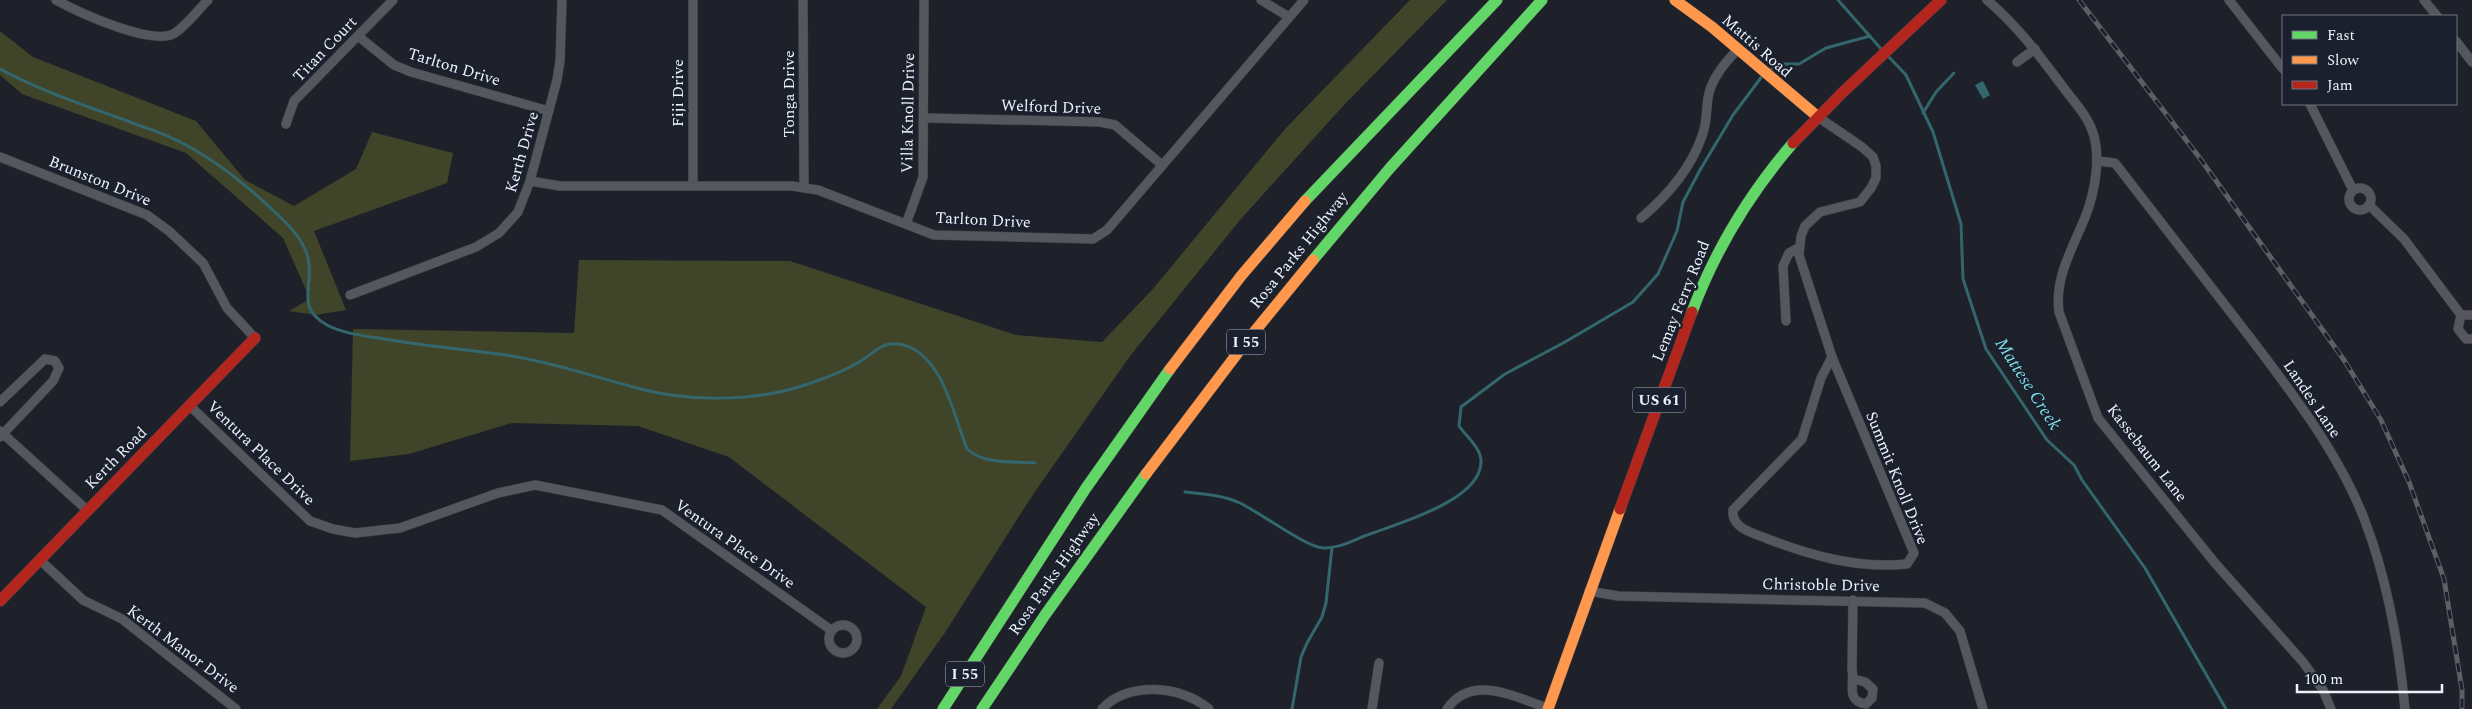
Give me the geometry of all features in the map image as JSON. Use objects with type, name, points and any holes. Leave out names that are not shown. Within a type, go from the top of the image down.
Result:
[{"type":"main road","name":"Rosa Parks Highway","points":[[943,709],[1098,469],[1146,400],[1210,316],[1313,193],[1496,0]]},
{"type":"main road","name":"Rosa Parks Highway","points":[[982,709],[1088,553],[1249,338],[1366,195],[1542,0]]},
{"type":"main road","name":"Mattis Road","points":[[1675,0],[1818,117]]},
{"type":"main road","name":"Lemay Ferry Road","points":[[1548,708],[1690,316],[1713,259],[1752,194],[1783,155],[1818,117],[1941,0]]},
{"type":"main road","name":"Kerth Road","points":[[0,601],[255,338]]},
{"type":"street","points":[[56,0],[71,8],[155,37],[174,33],[208,0]]},
{"type":"street","name":"Titan Court","points":[[286,124],[294,101],[393,0]]},
{"type":"street","name":"Kerth Drive","points":[[350,295],[484,242],[499,233],[518,212],[530,181],[560,61],[562,0]]},
{"type":"street","name":"Fiji Drive","points":[[693,0],[693,185]]},
{"type":"street","name":"Tonga Drive","points":[[803,0],[804,188]]},
{"type":"street","name":"Villa Knoll Drive","points":[[906,224],[923,178],[925,118],[924,0]]},
{"type":"street","points":[[1260,0],[1289,18]]},
{"type":"street","name":"Tarlton Drive","points":[[530,181],[560,186],[693,185],[804,188],[818,190],[934,235],[1093,239],[1107,230],[1304,0]]},
{"type":"street","name":"Kassebaum Lane","points":[[1987,0],[2006,16],[2035,49],[2090,125],[2097,148],[2097,161],[2089,207],[2060,280],[2058,296],[2059,312],[2092,406],[2106,430],[2215,563],[2303,662],[2323,690],[2331,709]]},
{"type":"street","points":[[2230,0],[2282,68]]},
{"type":"street","points":[[2424,0],[2436,15]]},
{"type":"street","name":"Tarlton Drive","points":[[358,36],[394,65],[410,72],[549,111]]},
{"type":"street","points":[[2457,42],[2472,62]]},
{"type":"street","points":[[2016,62],[2035,49]]},
{"type":"street","points":[[1640,218],[1659,202],[1682,174],[1697,148],[1706,121],[1711,88],[1716,75],[1737,50]]},
{"type":"street","points":[[2310,105],[2353,190]]},
{"type":"street","name":"Summit Knoll Drive","points":[[1818,117],[1862,147],[1873,157],[1876,178],[1871,188],[1860,202],[1820,212],[1805,226],[1801,236],[1799,255],[1832,357],[1914,553],[1907,564],[1890,566],[1839,560],[1802,552],[1746,530],[1734,522],[1732,517],[1733,510],[1802,439],[1821,378],[1832,357]]},
{"type":"street","name":"Welford Drive","points":[[925,118],[1100,122],[1116,125],[1162,165]]},
{"type":"street","name":"Brunston Drive","points":[[0,158],[147,215],[203,263],[228,308],[255,338]]},
{"type":"street","name":"Landes Lane","points":[[2097,161],[2115,162],[2276,371],[2320,434],[2350,488],[2365,520],[2374,549],[2386,590],[2400,652],[2405,709]]},
{"type":"street","points":[[2361,188],[2368,191],[2371,198],[2369,205],[2360,210],[2352,207],[2348,199],[2353,190],[2361,188]]},
{"type":"street","points":[[2369,205],[2404,239],[2461,315],[2458,329],[2466,339],[2472,339]]},
{"type":"street","points":[[1786,321],[1783,266],[1789,253],[1800,246]]},
{"type":"street","points":[[2461,315],[2472,315]]},
{"type":"street","points":[[0,402],[45,359],[55,361],[59,368],[54,381],[1,434],[87,510]]},
{"type":"street","name":"Ventura Place Drive","points":[[190,406],[310,521],[333,529],[356,532],[400,528],[498,493],[530,485],[662,510],[832,630]]},
{"type":"street","name":"Kerth Manor Drive","points":[[40,560],[83,600],[122,619],[236,709]]},
{"type":"street","name":"Christoble Drive","points":[[1589,591],[1618,596],[1925,602],[1945,613],[1960,631],[1983,709]]},
{"type":"street","points":[[1853,600],[1852,669],[1854,678]]},
{"type":"street","points":[[1372,709],[1379,663]]},
{"type":"street","points":[[1448,709],[1456,697],[1472,690],[1489,689],[1548,708]]},
{"type":"street","points":[[1102,709],[1118,696],[1132,691],[1151,690],[1172,692],[1191,698],[1209,709]]},
{"type":"green space","points":[[1410,0],[1447,0],[1344,105],[1240,220],[1130,356],[1032,496],[944,634],[891,709],[877,709],[901,676],[926,607],[729,457],[638,426],[512,423],[409,454],[350,461],[353,329],[574,333],[579,260],[790,261],[1016,335],[1102,342],[1152,290],[1285,129]]},
{"type":"green space","points":[[0,31],[33,57],[196,121],[245,180],[294,206],[356,169],[372,132],[453,153],[447,183],[314,231],[346,310],[316,315],[289,311],[310,299],[283,238],[186,153],[22,94],[0,75]]},
{"type":"water","points":[[1983,81],[1990,95],[1983,99],[1975,85]]},
{"type":"waterway","name":"Mattese Creek","points":[[1838,0],[1882,50]]},
{"type":"waterway","points":[[1768,71],[1779,64],[1799,64],[1826,48],[1870,36]]},
{"type":"waterway","name":"Mattese Creek","points":[[1888,56],[1906,75],[1933,132],[1961,224],[1963,279],[1986,349],[2047,440],[2074,465],[2082,480],[2145,568],[2226,709]]},
{"type":"waterway","points":[[0,69],[48,91],[169,137],[202,154],[229,173],[283,219],[300,240],[308,258],[308,303],[311,311],[317,318],[334,328],[370,337],[528,359],[657,393],[699,398],[743,397],[785,391],[840,372],[853,366],[883,346],[890,344],[902,345],[912,348],[933,367],[953,407],[967,449],[982,458],[990,460],[1035,463]]},
{"type":"waterway","points":[[1923,113],[1936,92],[1954,73]]},
{"type":"waterway","points":[[1185,492],[1233,500],[1248,507],[1294,536],[1323,548],[1341,545],[1400,523],[1437,508],[1454,498],[1468,487],[1478,475],[1481,461],[1479,451],[1459,426],[1461,407],[1505,374],[1565,342],[1633,302],[1658,274],[1677,231],[1683,202],[1733,115],[1763,75]]},
{"type":"waterway","points":[[1292,709],[1301,657],[1322,617],[1326,603],[1332,547]]},
{"type":"railway","points":[[2079,0],[2199,157],[2344,360],[2381,420],[2409,482],[2444,579],[2462,690],[2462,709]]},
{"type":"traffic: fast","points":[[1305,201],[1497,0]]},
{"type":"traffic: fast","points":[[1313,260],[1390,168],[1542,0]]},
{"type":"traffic: fast","points":[[1692,312],[1701,288],[1735,223],[1762,182],[1793,143]]},
{"type":"traffic: fast","points":[[943,709],[1086,488],[1170,369]]},
{"type":"traffic: fast","points":[[982,709],[1045,615],[1146,474]]},
{"type":"traffic: slow","points":[[1675,0],[1712,27],[1818,117]]},
{"type":"traffic: slow","points":[[1170,369],[1241,276],[1305,201]]},
{"type":"traffic: slow","points":[[1146,474],[1246,342],[1313,260]]},
{"type":"traffic: slow","points":[[1548,709],[1620,509]]},
{"type":"traffic: jam","points":[[1793,143],[1842,93],[1941,0]]},
{"type":"traffic: jam","points":[[1620,509],[1692,312]]},
{"type":"traffic: jam","points":[[0,601],[255,338]]}]
